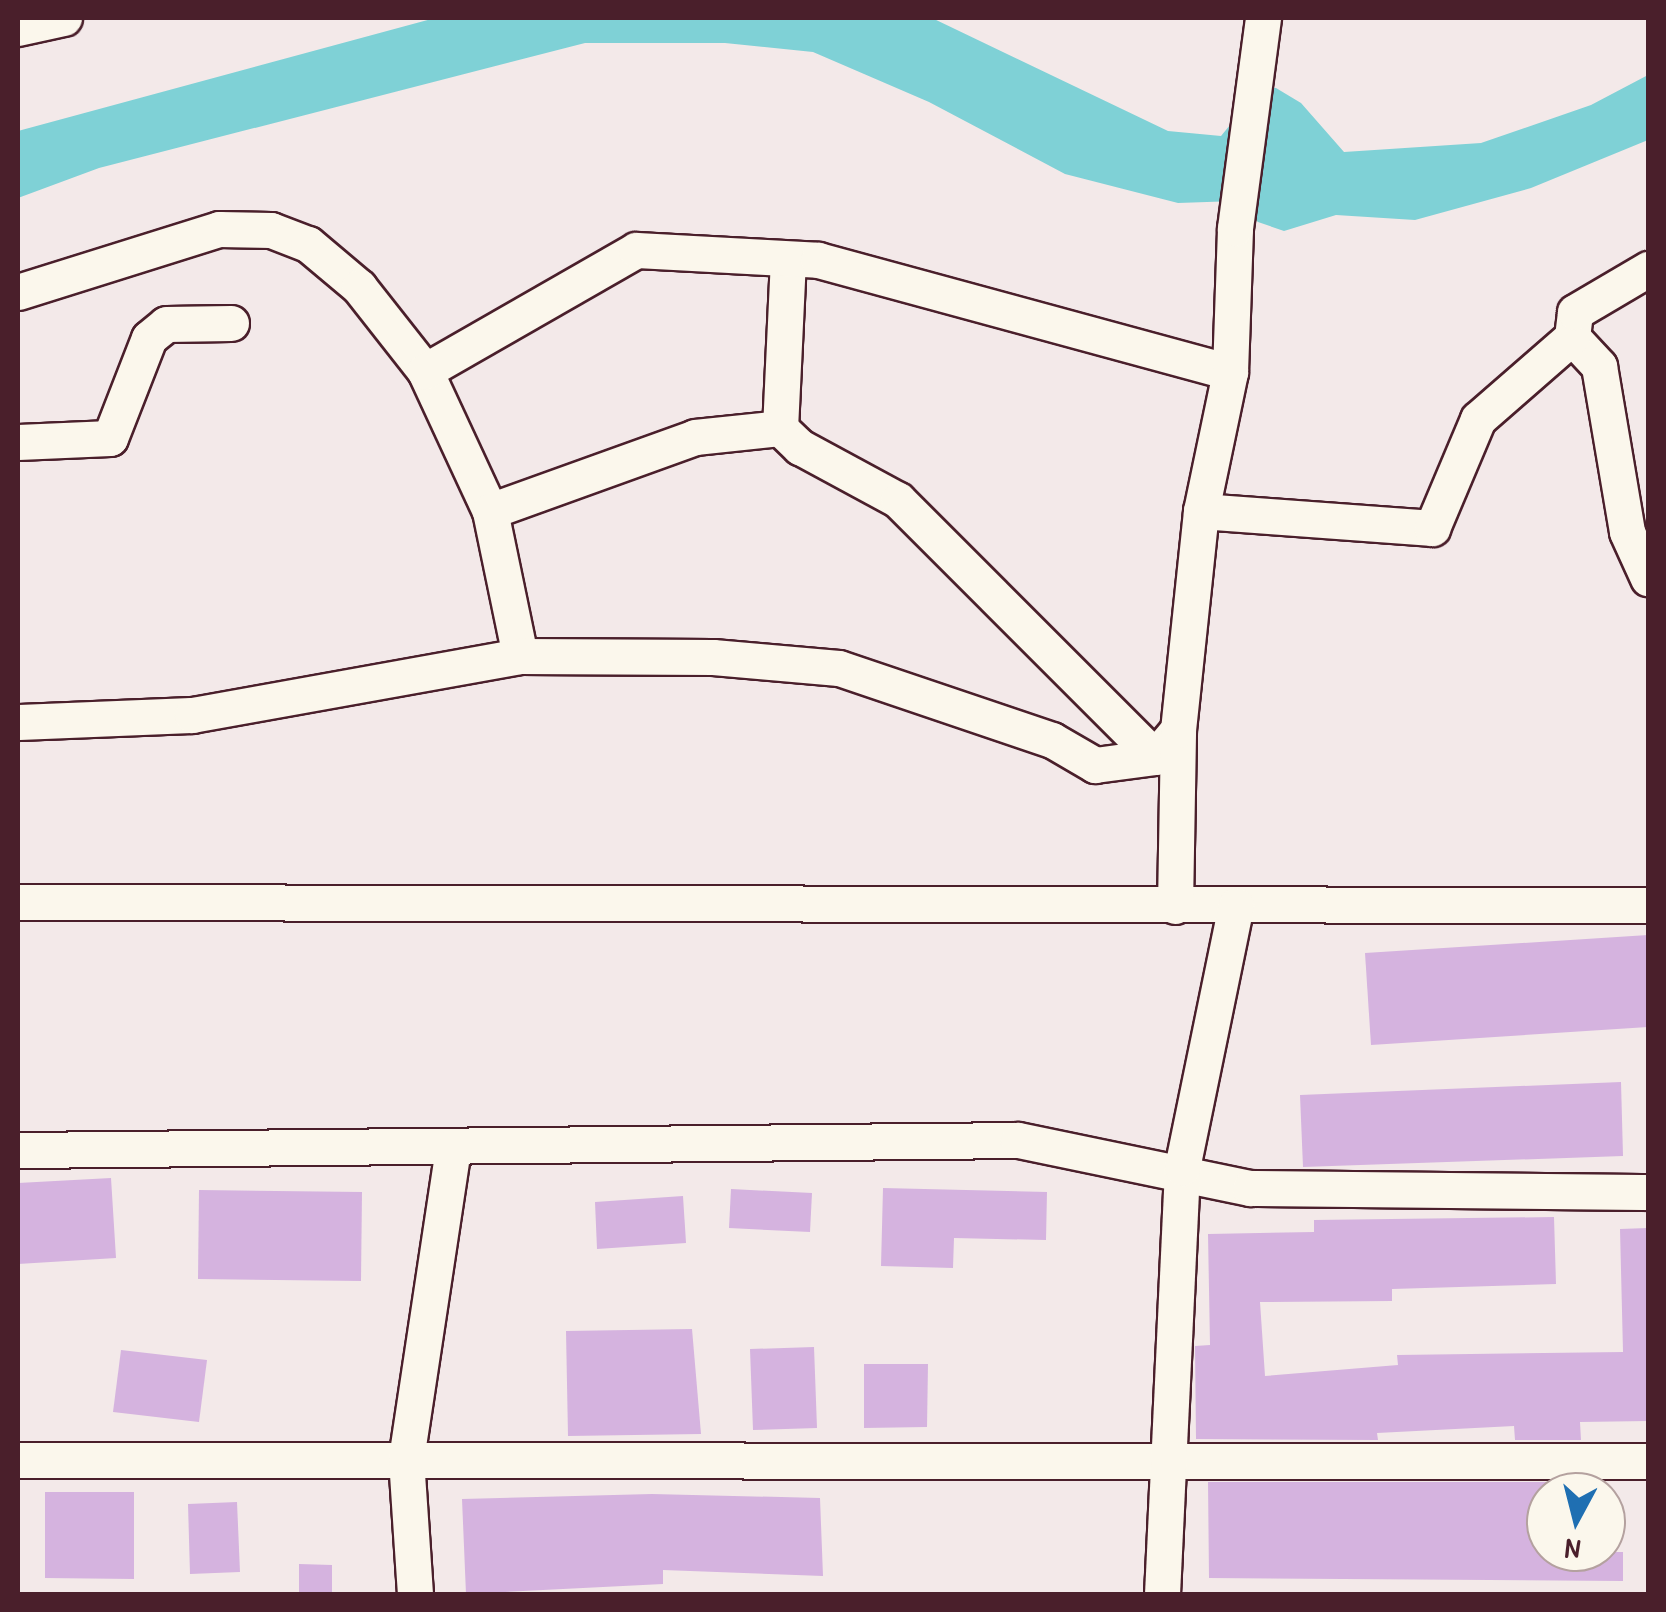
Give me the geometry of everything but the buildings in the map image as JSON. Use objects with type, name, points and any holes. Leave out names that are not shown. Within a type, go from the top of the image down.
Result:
[{"type":"street","points":[[18,28],[64,18]]},
{"type":"street","points":[[1174,906],[1167,744],[1201,511],[1230,372],[1234,228],[1263,18]]},
{"type":"street","points":[[18,292],[219,229],[271,230],[308,244],[359,287],[425,371],[490,511],[520,656]]},
{"type":"street","points":[[425,371],[636,250],[818,260],[1230,372]]},
{"type":"street","points":[[788,259],[780,428],[800,448],[898,500],[1167,744]]},
{"type":"street","points":[[1201,511],[1432,528],[1478,419],[1572,337],[1575,312],[1648,269]]},
{"type":"street","points":[[18,442],[110,438],[149,338],[177,322],[232,323]]},
{"type":"street","points":[[1572,337],[1599,366],[1627,532],[1648,578]]},
{"type":"street","points":[[490,511],[695,437],[780,428]]},
{"type":"street","points":[[18,722],[192,714],[520,656],[713,657],[840,668],[1052,740],[1095,764],[1167,744]]},
{"type":"street","points":[[18,902],[1648,905]]},
{"type":"street","points":[[1162,1594],[1182,1168],[1236,906]]},
{"type":"street","points":[[18,1150],[1018,1140],[1182,1168],[1250,1188],[1648,1192]]},
{"type":"street","points":[[415,1594],[406,1458],[453,1147]]},
{"type":"street","points":[[18,1460],[1648,1462]]},
{"type":"water","points":[[435,18],[932,18],[1168,131],[1221,136],[1262,86],[1276,88],[1301,103],[1344,152],[1481,143],[1591,105],[1648,75],[1648,140],[1531,188],[1415,220],[1336,215],[1284,231],[1258,222],[1236,201],[1178,203],[1065,174],[929,102],[813,52],[725,43],[585,43],[99,168],[18,198],[18,131]]}]
